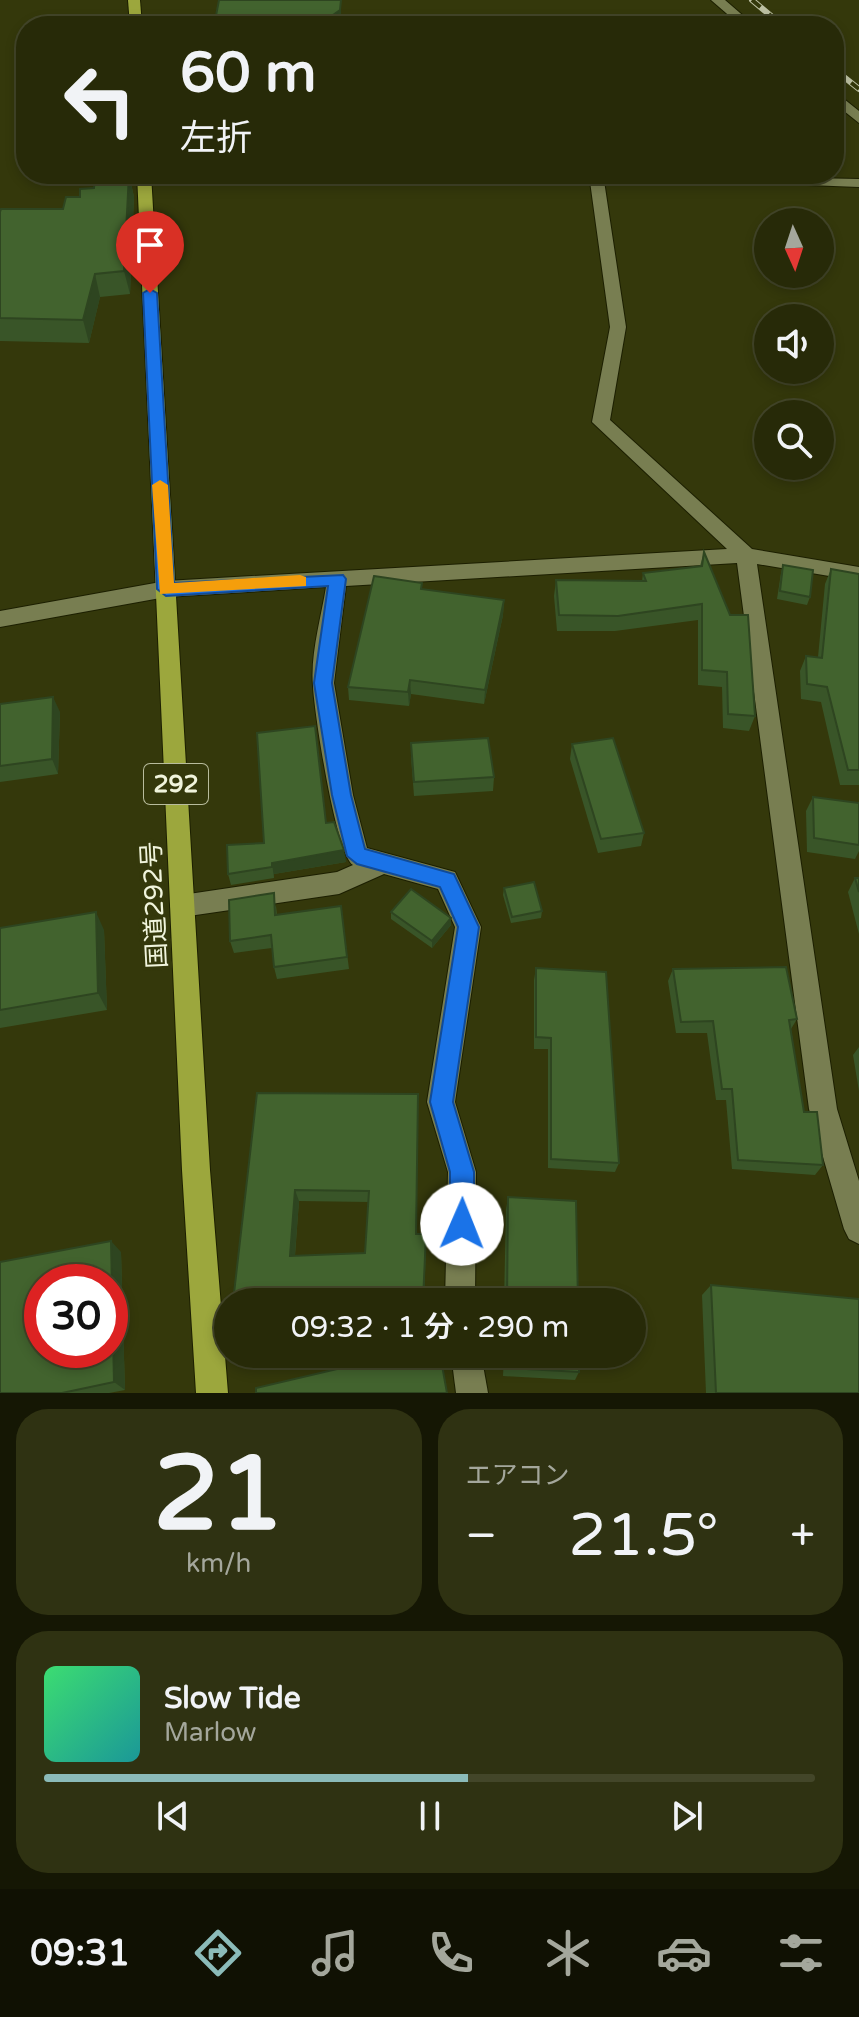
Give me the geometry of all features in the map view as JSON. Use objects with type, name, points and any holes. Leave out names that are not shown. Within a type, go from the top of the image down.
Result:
[{"type":"highway","name":"国道292号","points":[[145,184],[182,906],[212,1393]]},
{"type":"street","points":[[717,0],[737,16]]},
{"type":"street","points":[[844,105],[859,119]]},
{"type":"street","points":[[597,184],[618,327],[601,422],[746,555],[823,1109],[859,1229]]},
{"type":"street","points":[[0,619],[166,589],[746,555],[859,574]]},
{"type":"street","points":[[337,579],[323,683],[357,856],[446,880],[468,927],[441,1102],[462,1172],[460,1288]]},
{"type":"street","points":[[182,906],[339,883],[383,863]]},
{"type":"street","points":[[468,1368],[472,1393]]},
{"type":"building","points":[[219,0],[341,0],[340,10],[331,16],[216,16]]},
{"type":"building","points":[[94,184],[128,184],[124,271],[95,274],[83,320],[0,318],[1,209],[63,209],[66,197],[80,197],[80,189],[94,188]]},
{"type":"building","points":[[704,552],[730,615],[748,615],[755,716],[728,714],[727,672],[702,670],[702,604],[618,616],[559,615],[556,580],[646,581],[643,573],[702,566]]},
{"type":"building","points":[[783,565],[813,570],[810,597],[780,591]]},
{"type":"building","points":[[831,569],[859,574],[859,770],[848,770],[827,687],[807,684],[806,656],[822,658]]},
{"type":"building","points":[[374,576],[422,583],[421,589],[504,600],[485,690],[410,680],[408,692],[348,687]]},
{"type":"building","points":[[53,697],[52,759],[0,766],[0,704]]},
{"type":"building","points":[[315,726],[326,823],[334,822],[344,850],[228,874],[227,845],[264,843],[257,733]]},
{"type":"building","points":[[488,738],[494,777],[414,782],[411,743]]},
{"type":"building","points":[[613,738],[644,833],[601,839],[572,744]]},
{"type":"building","points":[[813,797],[859,803],[859,845],[814,838]]},
{"type":"building","points":[[534,882],[542,911],[512,917],[504,888]]},
{"type":"building","points":[[411,889],[451,918],[432,941],[391,912]]},
{"type":"building","points":[[274,893],[275,915],[341,906],[347,957],[274,967],[271,935],[230,941],[229,900]]},
{"type":"building","points":[[96,912],[98,993],[0,1010],[0,928]]},
{"type":"building","points":[[786,967],[797,1019],[789,1020],[804,1112],[817,1112],[823,1165],[738,1160],[732,1089],[722,1089],[713,1021],[681,1022],[673,969]]},
{"type":"building","points":[[536,968],[606,972],[619,1163],[551,1159],[551,1038],[536,1037]]},
{"type":"building","points":[[257,1093],[418,1094],[416,1234],[426,1234],[424,1288],[235,1288]],"holes":[[[295,1190],[369,1191],[365,1253],[290,1256]]]},
{"type":"building","points":[[508,1197],[576,1201],[578,1288],[507,1288]]},
{"type":"building","points":[[111,1241],[111,1264],[24,1264],[24,1368],[114,1368],[114,1382],[62,1393],[0,1393],[0,1262]]},
{"type":"building","points":[[711,1285],[859,1299],[859,1393],[716,1393]]},
{"type":"building","points":[[341,1368],[443,1368],[447,1393],[256,1393],[256,1388]]},
{"type":"building","points":[[506,1368],[579,1368],[579,1372]]},
{"type":"railway","points":[[752,0],[771,16]]},
{"type":"railway","points":[[844,77],[859,89]]},
{"type":"slow traffic","points":[[160,485],[166,589],[300,581]]},
{"type":"route","points":[[150,293],[166,589],[337,579],[323,683],[341,795],[357,856],[446,880],[468,927],[441,1102],[462,1172],[462,1224]]}]
